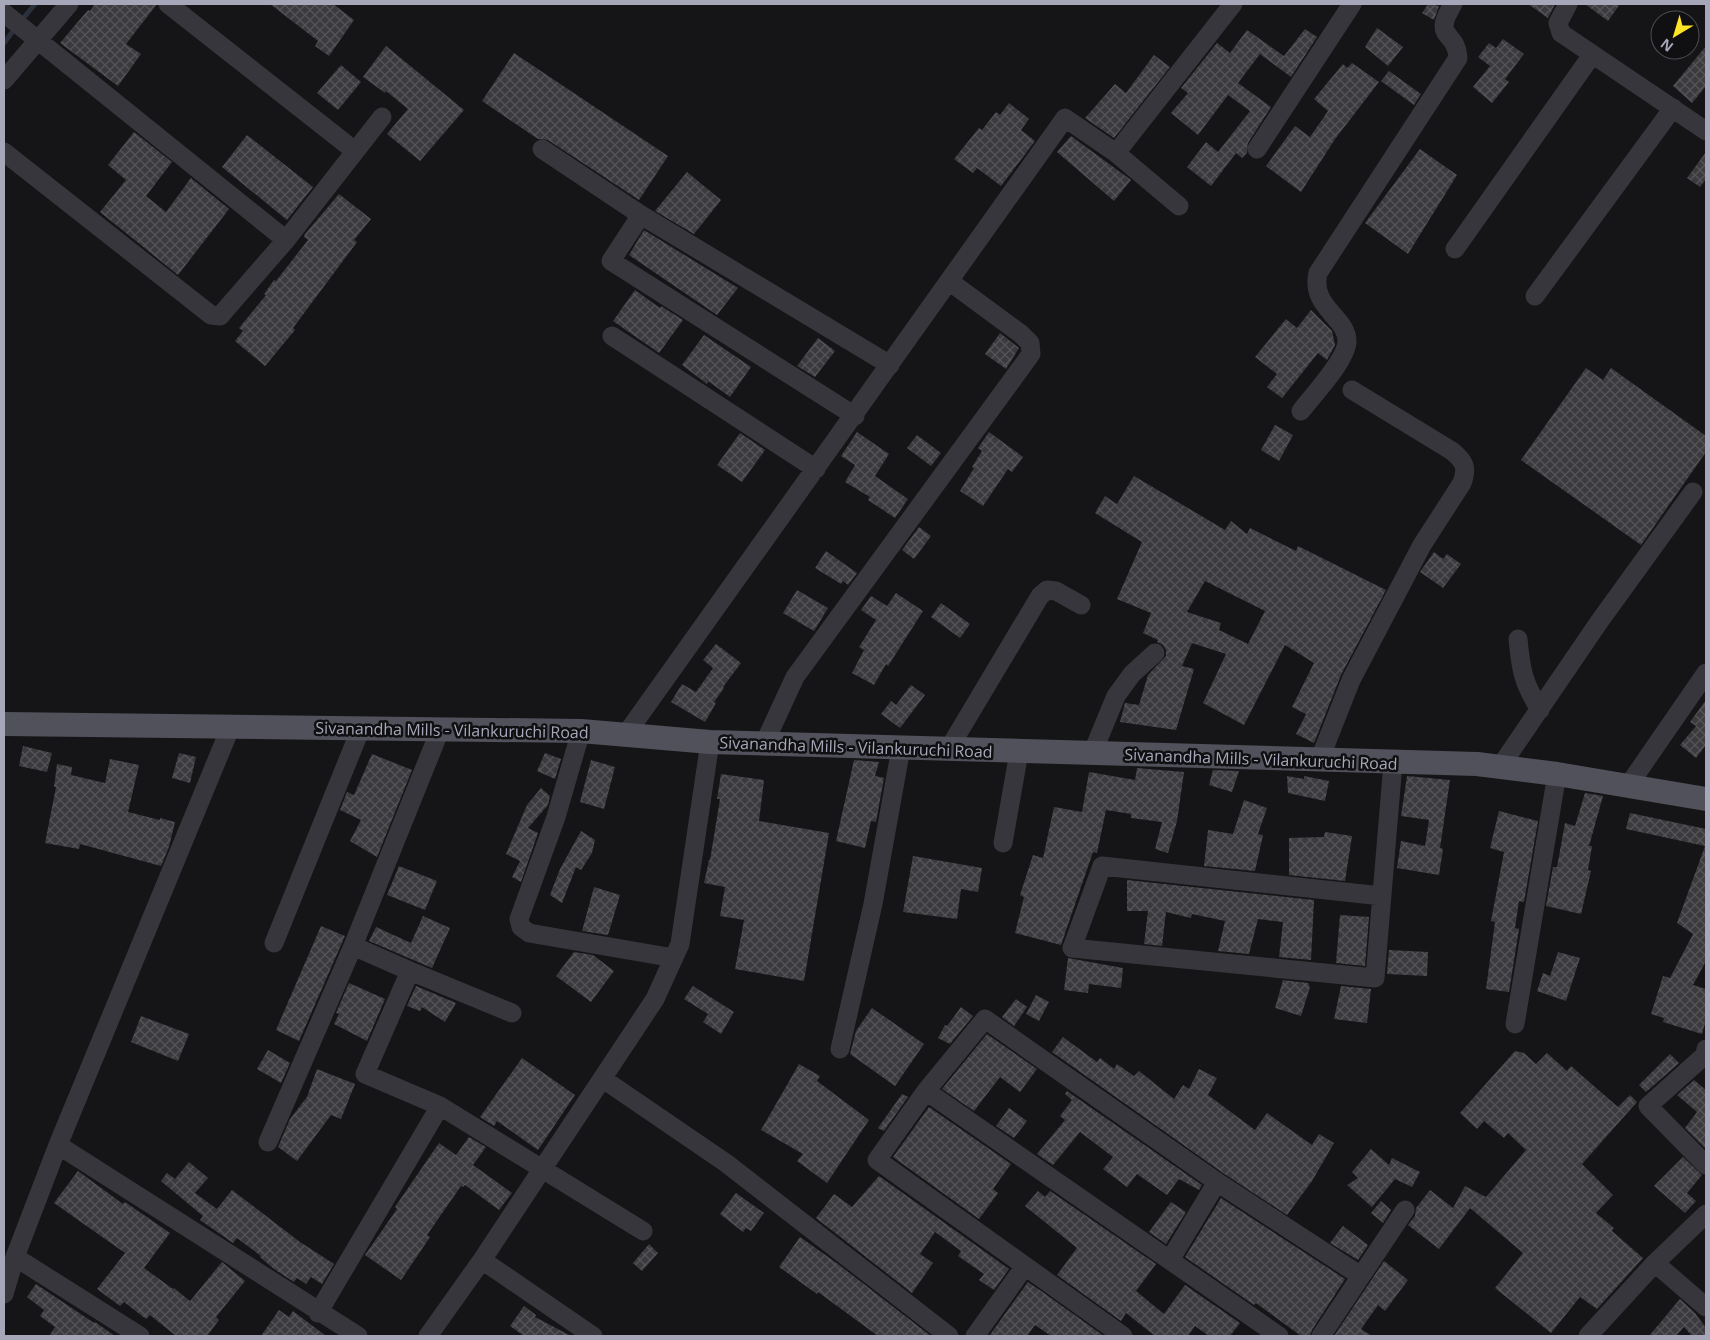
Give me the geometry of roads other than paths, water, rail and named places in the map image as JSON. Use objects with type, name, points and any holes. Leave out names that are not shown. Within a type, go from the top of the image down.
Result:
[{"type":"main road","name":"Sivanandha Mills - Vilankuruchi Road","points":[[4,724],[581,732],[624,737],[764,744],[1477,764],[1557,774],[1706,799]]},
{"type":"street","points":[[4,80],[32,36],[69,4]]},
{"type":"street","points":[[168,4],[356,151]]},
{"type":"street","points":[[1116,153],[1233,4]]},
{"type":"street","points":[[1257,149],[1352,4]]},
{"type":"street","points":[[1301,411],[1341,358],[1347,342],[1344,330],[1317,292],[1318,274],[1458,58],[1457,48],[1443,28],[1443,21],[1452,4]]},
{"type":"street","points":[[1568,4],[1558,23],[1561,33],[1706,131]]},
{"type":"street","points":[[4,13],[286,240]]},
{"type":"street","points":[[1455,249],[1592,55]]},
{"type":"street","points":[[1535,296],[1673,108]]},
{"type":"street","points":[[4,152],[211,315],[220,316],[286,240],[382,117]]},
{"type":"street","points":[[624,737],[855,416],[1065,118],[1116,153],[1179,206]]},
{"type":"street","points":[[542,149],[641,215],[890,365]]},
{"type":"street","points":[[641,215],[611,261],[855,416]]},
{"type":"street","points":[[764,744],[795,677],[1030,354],[1030,343],[1021,334],[949,281]]},
{"type":"street","points":[[612,336],[816,469]]},
{"type":"street","points":[[1319,761],[1351,680],[1422,545],[1462,483],[1466,472],[1464,461],[1452,451],[1352,390]]},
{"type":"street","points":[[1500,767],[1599,622],[1694,492]]},
{"type":"street","points":[[948,750],[1040,596],[1047,590],[1056,591],[1081,604]]},
{"type":"street","points":[[1518,639],[1525,685],[1540,710]]},
{"type":"street","points":[[1092,754],[1116,696],[1132,674],[1155,653]]},
{"type":"street","points":[[1628,786],[1706,673]]},
{"type":"street","points":[[4,1294],[15,1257],[58,1145],[231,726]]},
{"type":"street","points":[[274,943],[361,728]]},
{"type":"street","points":[[268,1142],[353,946],[440,730]]},
{"type":"street","points":[[581,732],[556,818],[519,919],[520,927],[529,933],[674,958]]},
{"type":"street","points":[[428,1336],[482,1260],[656,1000],[680,944],[710,742]]},
{"type":"street","points":[[840,1049],[873,904],[902,748]]},
{"type":"street","points":[[1003,843],[1019,752]]},
{"type":"street","points":[[1382,896],[1102,866],[1072,948],[1375,978],[1382,896],[1393,763]]},
{"type":"street","points":[[1515,1024],[1557,774]]},
{"type":"street","points":[[353,946],[512,1014]]},
{"type":"street","points":[[410,971],[365,1074],[440,1106],[544,1168],[643,1231]]},
{"type":"street","points":[[1123,1336],[877,1160],[926,1091],[985,1019],[1217,1182],[1361,1276]]},
{"type":"street","points":[[1706,1049],[1705,1055],[1648,1106],[1706,1165]]},
{"type":"street","points":[[603,1079],[726,1163],[949,1336]]},
{"type":"street","points":[[926,1091],[1279,1336]]},
{"type":"street","points":[[318,1313],[440,1106]]},
{"type":"street","points":[[58,1145],[318,1313],[358,1336]]},
{"type":"street","points":[[1170,1260],[1217,1182]]},
{"type":"street","points":[[1321,1336],[1405,1210]]},
{"type":"street","points":[[1588,1336],[1655,1263],[1706,1214]]},
{"type":"street","points":[[15,1257],[140,1336]]},
{"type":"street","points":[[482,1260],[573,1331],[593,1336]]},
{"type":"street","points":[[1655,1263],[1706,1307]]},
{"type":"street","points":[[975,1336],[1025,1266]]},
{"type":"waterway","points":[[21,21],[35,4]]},
{"type":"waterway","points":[[4,43],[16,27]]}]
